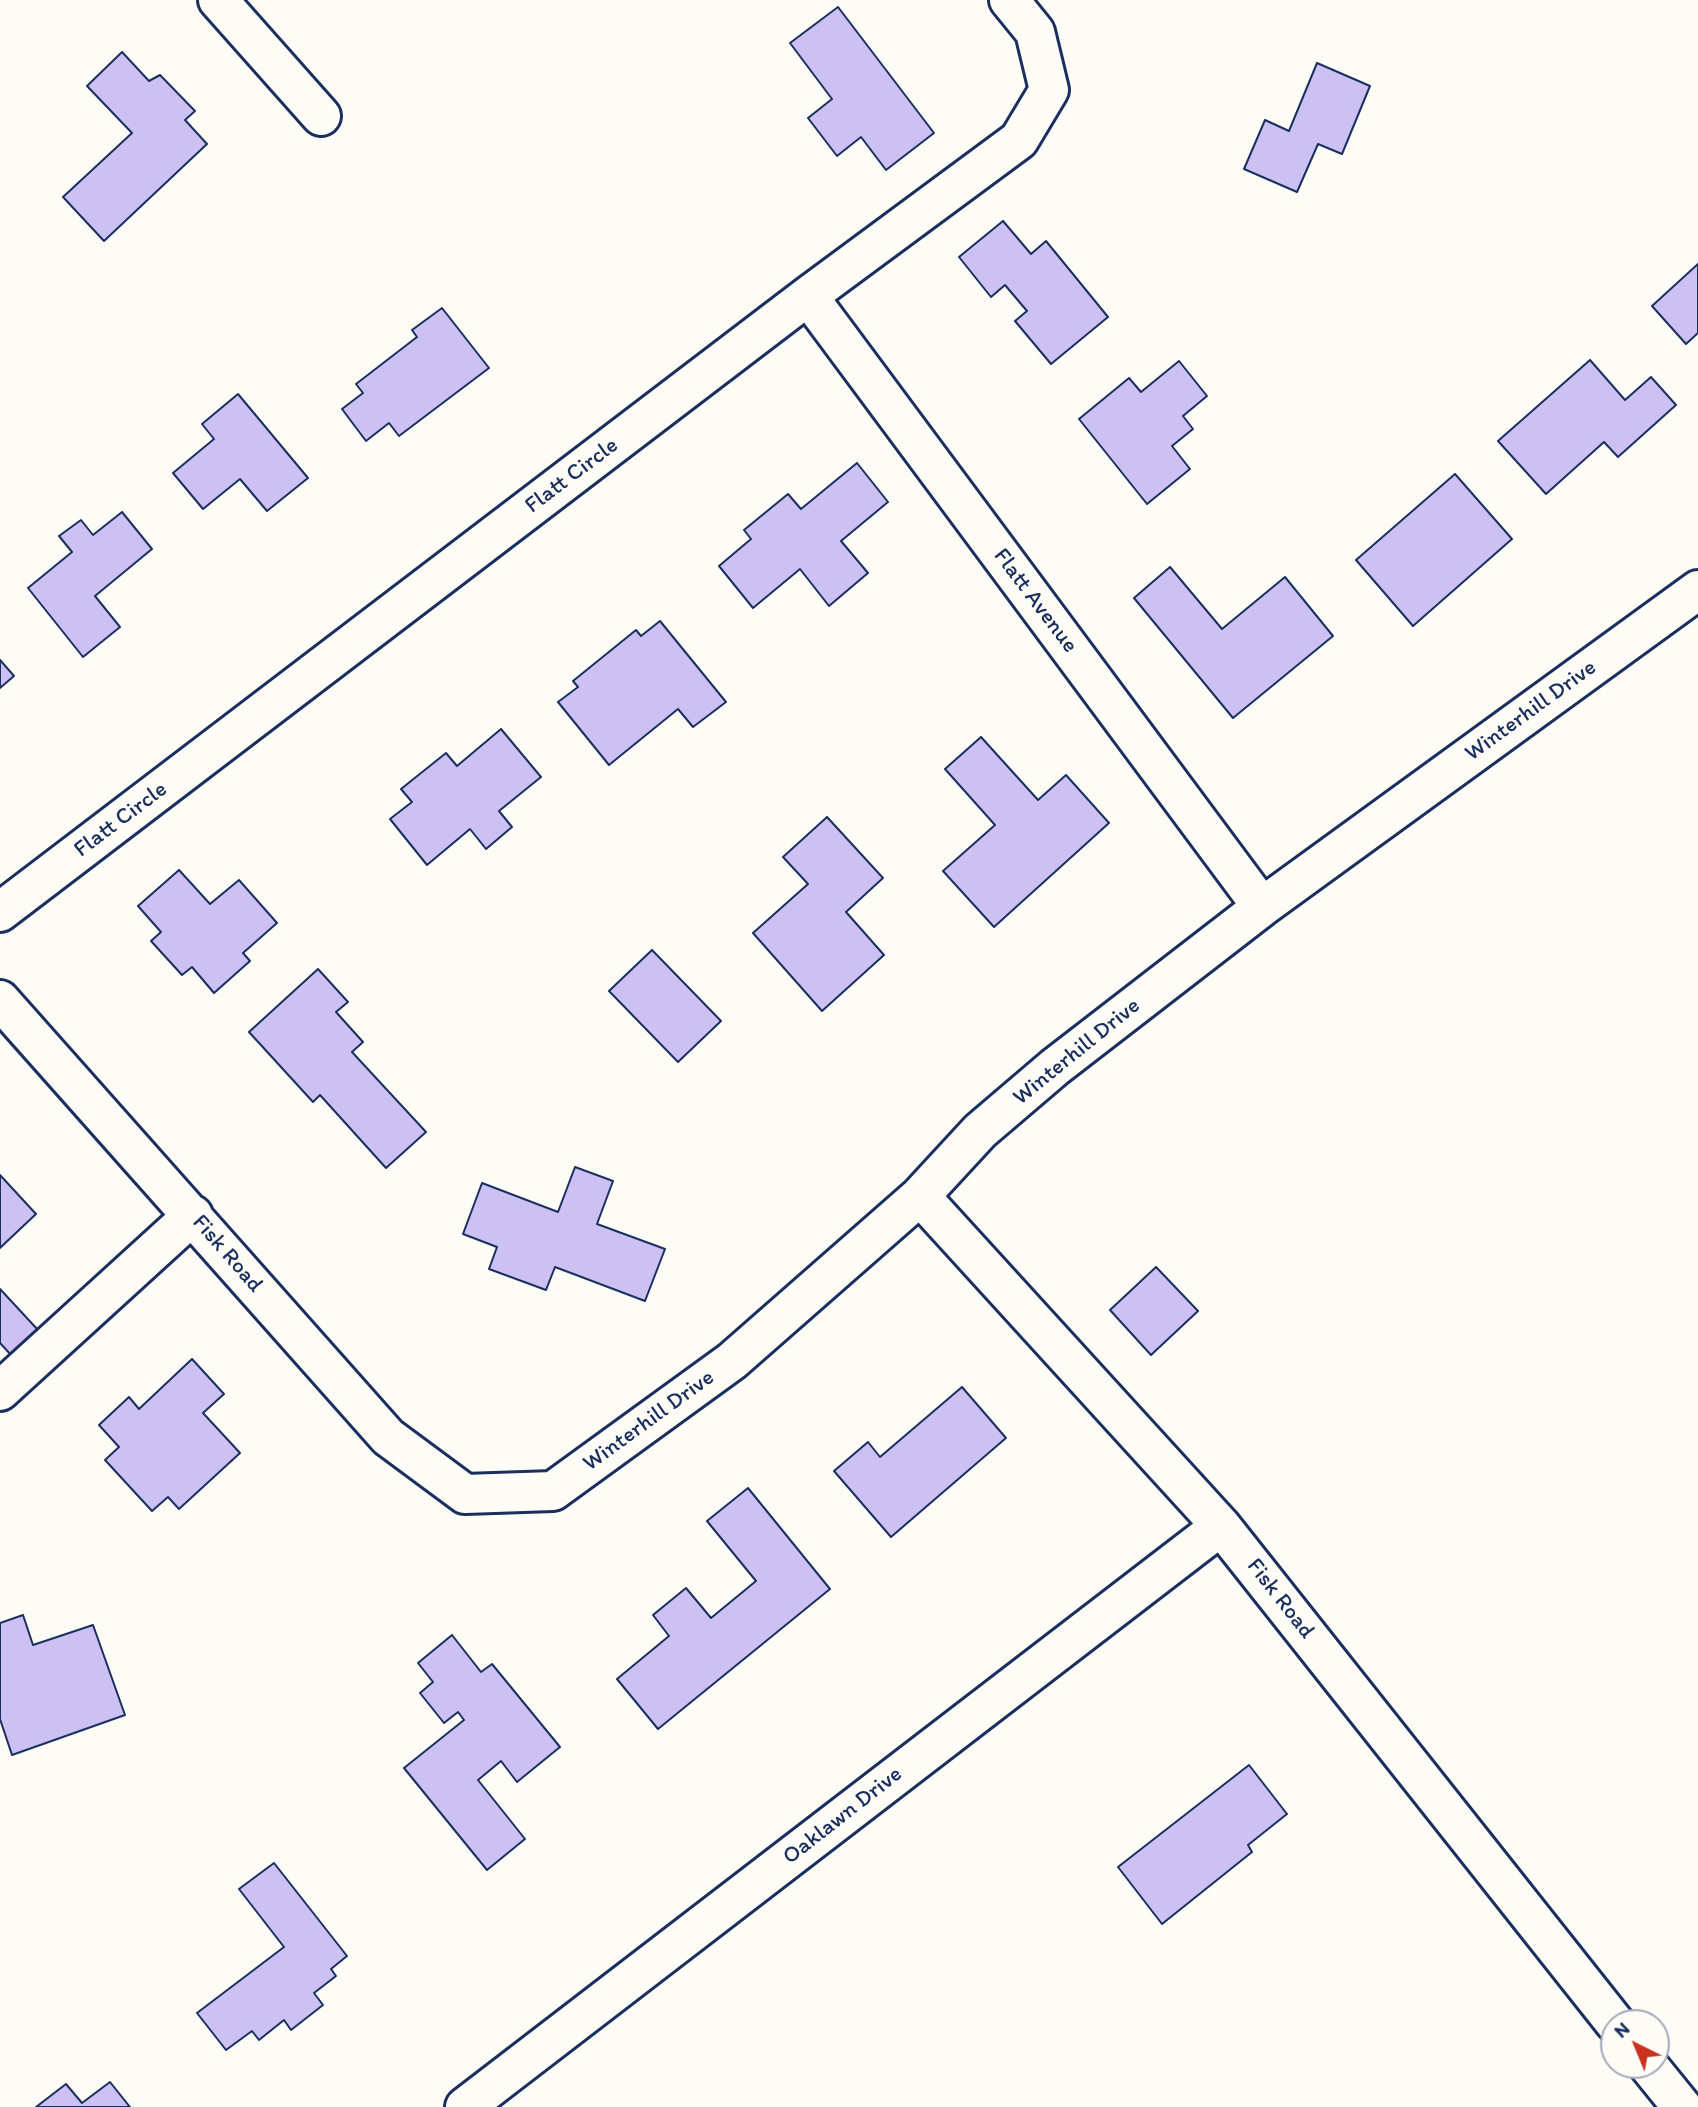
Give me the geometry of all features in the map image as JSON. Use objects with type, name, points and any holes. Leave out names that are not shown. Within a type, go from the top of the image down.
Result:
[{"type":"street","points":[[218,0],[321,116]]},
{"type":"street","name":"Flatt Circle","points":[[0,912],[808,296],[1019,140],[1049,90],[1035,32],[1009,0]]},
{"type":"street","name":"Flatt Avenue","points":[[808,296],[1262,907]]},
{"type":"street","name":"Winterhill Drive","points":[[465,1494],[553,1491],[732,1361],[920,1196],[980,1130],[1055,1068],[1262,907],[1698,590]]},
{"type":"street","name":"Fisk Road","points":[[0,1000],[388,1437],[465,1494]]},
{"type":"street","name":"Fisk Road","points":[[920,1196],[1221,1526],[1604,2009]]},
{"type":"street","points":[[0,1391],[193,1215]]},
{"type":"street","name":"Oaklawn Drive","points":[[465,2107],[1221,1526]]},
{"type":"street","points":[[1659,2079],[1682,2107]]},
{"type":"building","points":[[838,7],[934,133],[886,170],[861,137],[837,156],[808,118],[832,99],[790,43]]},
{"type":"building","points":[[122,52],[149,81],[160,75],[195,111],[185,120],[207,144],[104,241],[63,197],[132,133],[87,86]]},
{"type":"building","points":[[1317,63],[1370,86],[1342,154],[1318,144],[1297,192],[1244,169],[1265,120],[1289,131]]},
{"type":"building","points":[[1003,221],[1031,254],[1046,241],[1108,317],[1051,364],[1015,321],[1027,311],[1005,285],[991,297],[959,257]]},
{"type":"building","points":[[1698,264],[1698,333],[1686,344],[1652,306]]},
{"type":"building","points":[[442,308],[489,368],[399,436],[389,423],[366,441],[342,409],[363,393],[356,384],[417,337],[412,330]]},
{"type":"building","points":[[1590,360],[1625,400],[1651,377],[1676,405],[1618,457],[1604,442],[1546,494],[1498,441]]},
{"type":"building","points":[[1179,361],[1207,396],[1183,416],[1193,429],[1172,446],[1190,469],[1147,504],[1079,419],[1129,378],[1141,392]]},
{"type":"building","points":[[238,394],[308,478],[267,511],[240,479],[203,509],[173,473],[214,439],[202,424]]},
{"type":"building","points":[[857,463],[888,502],[841,541],[868,573],[829,606],[800,569],[753,608],[719,566],[751,539],[744,530],[788,494],[801,509]]},
{"type":"building","points":[[1455,474],[1512,539],[1413,626],[1356,560]]},
{"type":"building","points":[[122,512],[152,549],[95,596],[120,627],[83,657],[28,588],[72,552],[59,536],[81,520],[93,535]]},
{"type":"building","points":[[1170,567],[1222,629],[1285,577],[1333,636],[1233,718],[1134,598]]},
{"type":"building","points":[[660,621],[726,702],[693,727],[678,709],[609,765],[558,702],[578,687],[573,681],[636,630],[641,636]]},
{"type":"building","points":[[0,660],[14,676],[0,688]]},
{"type":"building","points":[[501,729],[541,777],[499,811],[512,827],[486,849],[470,829],[427,865],[390,819],[412,802],[401,789],[446,753],[457,766]]},
{"type":"building","points":[[981,737],[1038,800],[1066,775],[1109,823],[994,927],[943,871],[995,825],[945,769]]},
{"type":"building","points":[[827,817],[883,878],[846,912],[884,955],[822,1011],[753,933],[808,884],[783,857]]},
{"type":"building","points":[[179,870],[210,904],[239,880],[277,923],[243,953],[250,961],[214,993],[192,967],[182,975],[151,941],[161,932],[138,906]]},
{"type":"building","points":[[652,950],[721,1021],[678,1062],[609,991]]},
{"type":"building","points":[[318,969],[348,1002],[336,1012],[363,1042],[352,1052],[426,1132],[386,1168],[320,1095],[313,1102],[249,1032]]},
{"type":"building","points":[[575,1167],[613,1181],[597,1224],[665,1249],[645,1301],[555,1267],[546,1290],[489,1269],[497,1247],[463,1234],[482,1183],[558,1212]]},
{"type":"building","points":[[0,1175],[36,1214],[0,1248]]},
{"type":"building","points":[[1156,1267],[1198,1311],[1151,1355],[1110,1310]]},
{"type":"building","points":[[0,1289],[38,1330],[11,1355],[0,1343]]},
{"type":"building","points":[[192,1359],[224,1394],[203,1413],[240,1453],[179,1509],[168,1497],[152,1511],[105,1460],[119,1447],[99,1425],[129,1397],[139,1409]]},
{"type":"building","points":[[962,1387],[1006,1438],[891,1537],[834,1471],[868,1442],[880,1457]]},
{"type":"building","points":[[748,1488],[830,1589],[658,1729],[617,1679],[669,1636],[653,1615],[686,1588],[711,1618],[756,1581],[707,1521]]},
{"type":"building","points":[[23,1615],[33,1645],[93,1625],[125,1715],[12,1755],[0,1719],[0,1623]]},
{"type":"building","points":[[452,1635],[481,1672],[492,1664],[560,1747],[517,1782],[501,1761],[478,1780],[525,1839],[487,1870],[404,1768],[464,1720],[458,1712],[444,1723],[420,1693],[433,1682],[418,1663]]},
{"type":"building","points":[[1249,1765],[1287,1814],[1248,1845],[1252,1852],[1162,1924],[1118,1867]]},
{"type":"building","points":[[274,1863],[347,1956],[331,1969],[336,1976],[314,1993],[323,2005],[291,2030],[284,2020],[259,2040],[252,2031],[226,2050],[197,2013],[284,1947],[239,1889]]},
{"type":"building","points":[[110,2082],[130,2107],[36,2107],[66,2084],[82,2103]]}]
